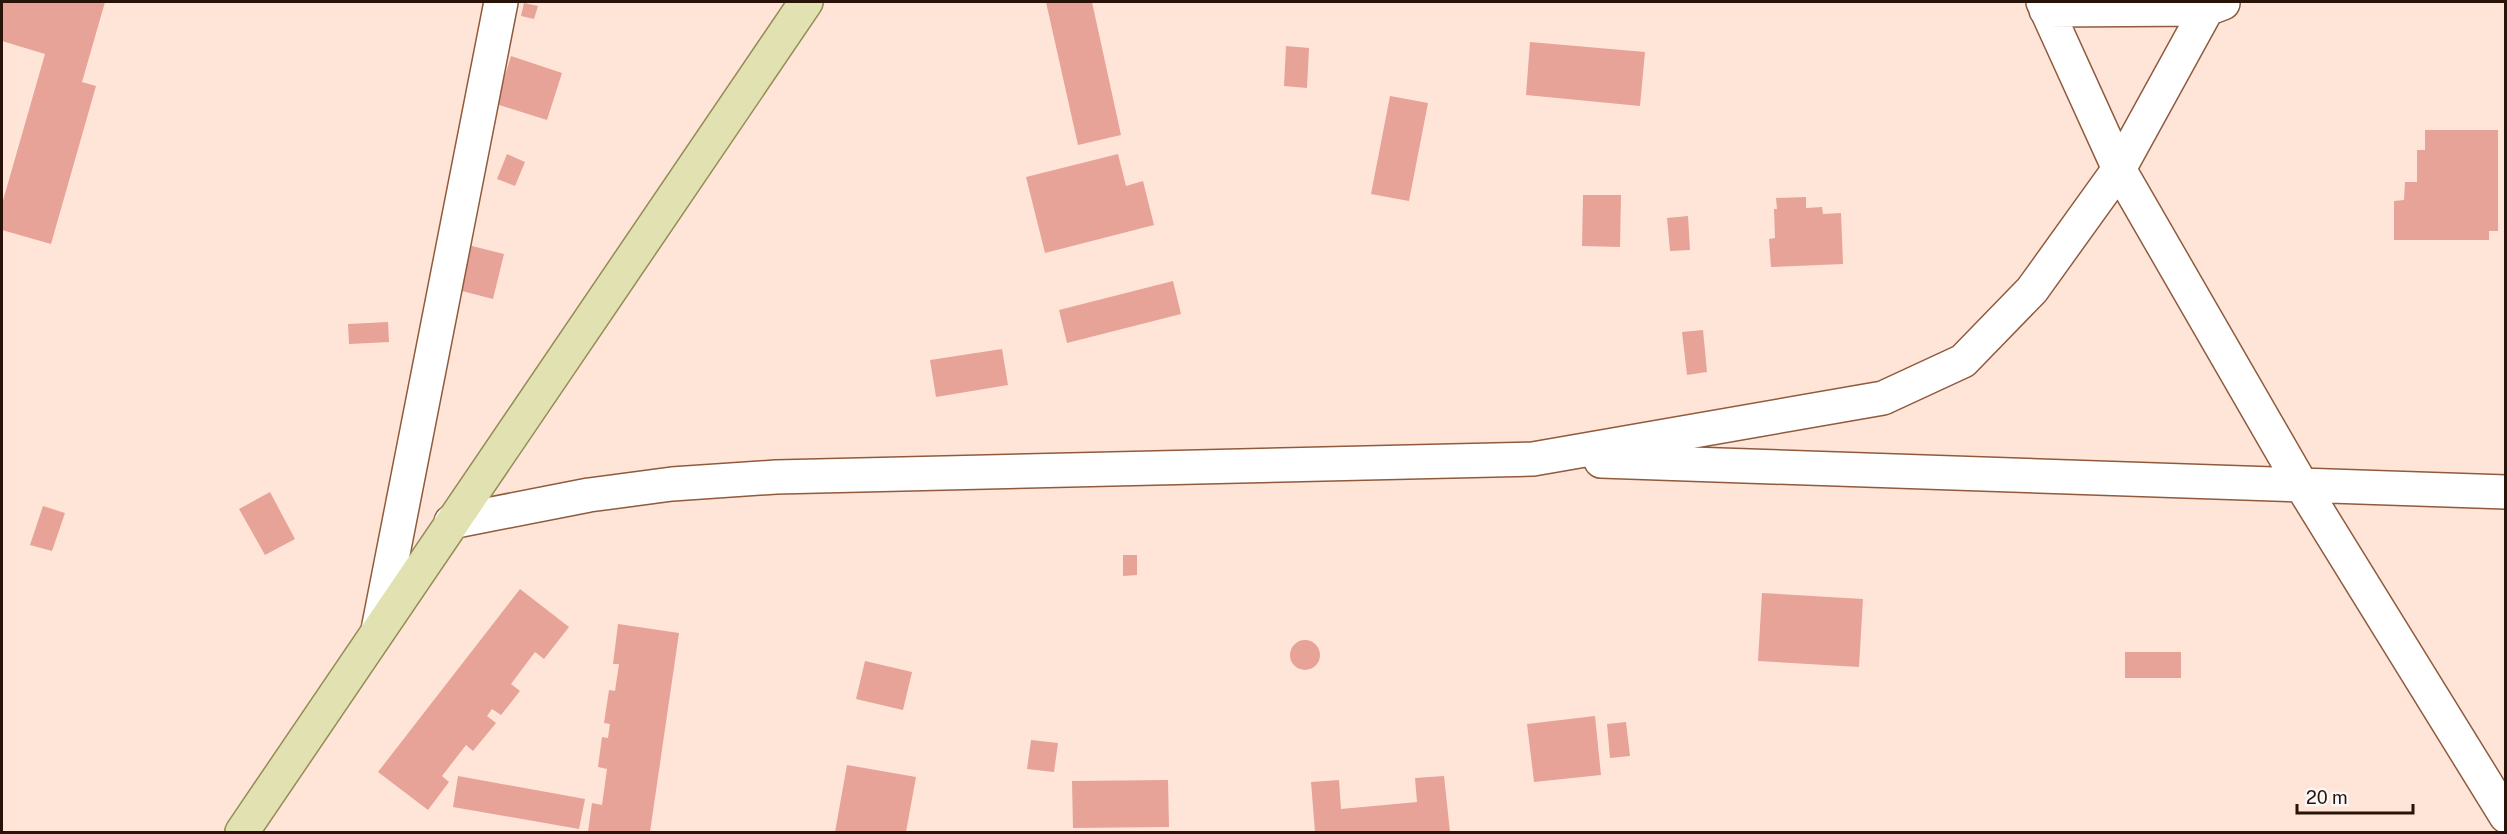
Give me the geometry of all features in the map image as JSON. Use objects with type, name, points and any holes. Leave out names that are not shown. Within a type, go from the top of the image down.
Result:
[{"type":"main road","points":[[242,832],[806,2]]},
{"type":"street","points":[[378,630],[501,2]]},
{"type":"street","points":[[1533,459],[1883,398],[1963,361],[2032,290],[2119,169],[2217,5]]},
{"type":"street","points":[[2217,5],[2044,6],[2119,169],[2302,486],[2505,816]]},
{"type":"street","points":[[451,522],[589,495],[672,484],[776,477],[1533,459],[2505,492]]},
{"type":"building","points":[[2,2],[105,2],[82,82],[96,86],[51,244],[2,230],[2,204],[45,54],[2,41]]},
{"type":"building","points":[[1046,2],[1092,2],[1121,135],[1078,145]]},
{"type":"building","points":[[524,3],[538,6],[534,19],[521,16]]},
{"type":"building","points":[[1530,42],[1645,52],[1640,106],[1526,95]]},
{"type":"building","points":[[1286,46],[1309,48],[1307,88],[1284,86]]},
{"type":"building","points":[[511,56],[562,73],[547,120],[496,104]]},
{"type":"building","points":[[1390,96],[1428,103],[1409,201],[1371,194]]},
{"type":"building","points":[[2425,130],[2498,130],[2498,231],[2489,231],[2489,240],[2394,240],[2394,201],[2404,200],[2405,182],[2417,182],[2417,150],[2425,150]]},
{"type":"building","points":[[507,154],[525,162],[515,186],[497,179]]},
{"type":"building","points":[[1118,154],[1126,186],[1143,181],[1154,225],[1045,253],[1026,177]]},
{"type":"building","points":[[1583,195],[1621,195],[1620,247],[1582,246]]},
{"type":"building","points":[[1806,197],[1806,208],[1822,207],[1823,214],[1841,213],[1843,264],[1771,267],[1769,239],[1775,238],[1776,198]]},
{"type":"building","points":[[1688,216],[1690,250],[1670,251],[1667,218]]},
{"type":"building","points":[[468,245],[504,254],[493,299],[458,290]]},
{"type":"building","points":[[1173,281],[1181,314],[1067,343],[1059,310]]},
{"type":"building","points":[[388,322],[389,342],[349,344],[348,324]]},
{"type":"building","points":[[1703,330],[1707,372],[1687,375],[1682,332]]},
{"type":"building","points":[[1002,349],[1008,385],[936,397],[930,360]]},
{"type":"building","points":[[270,492],[295,539],[265,555],[239,509]]},
{"type":"building","points":[[43,506],[65,513],[52,551],[30,545]]},
{"type":"building","points":[[1123,555],[1137,555],[1137,575],[1123,576]]},
{"type":"building","points":[[520,589],[569,627],[544,659],[535,652],[511,684],[520,691],[501,715],[492,709],[487,716],[496,723],[473,751],[466,745],[442,776],[449,782],[428,810],[378,772]]},
{"type":"building","points":[[1762,593],[1863,599],[1859,667],[1758,661]]},
{"type":"building","points":[[618,624],[679,633],[650,832],[588,832],[592,803],[602,805],[607,769],[598,767],[602,737],[608,738],[610,724],[604,723],[609,690],[615,691],[619,664],[613,664]]},
{"type":"building","points":[[1305,640],[1316,644],[1320,655],[1316,666],[1305,670],[1294,666],[1290,655],[1294,644]]},
{"type":"building","points":[[2125,652],[2181,652],[2181,678],[2125,678]]},
{"type":"building","points":[[865,661],[912,672],[903,710],[856,699]]},
{"type":"building","points":[[1595,716],[1601,775],[1534,782],[1527,724]]},
{"type":"building","points":[[1626,722],[1630,756],[1610,758],[1607,724]]},
{"type":"building","points":[[1031,740],[1058,743],[1054,772],[1027,769]]},
{"type":"building","points":[[847,765],[916,777],[906,832],[835,832]]},
{"type":"building","points":[[458,776],[585,799],[579,829],[453,807]]},
{"type":"building","points":[[1444,776],[1450,832],[1315,832],[1311,782],[1339,780],[1341,809],[1417,802],[1415,778]]},
{"type":"building","points":[[1168,780],[1169,827],[1073,828],[1072,781]]}]
